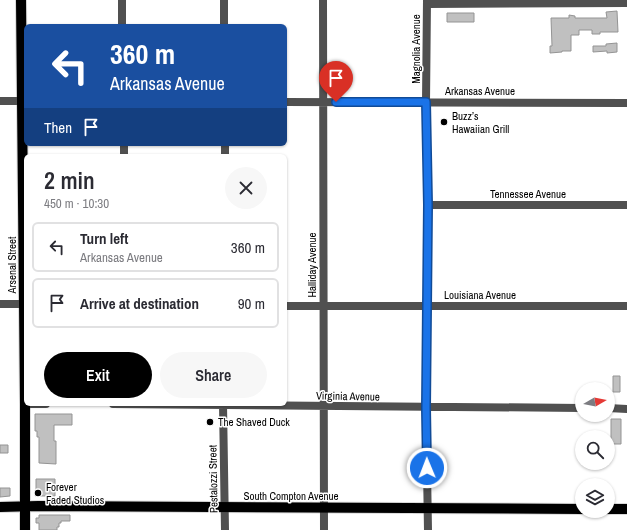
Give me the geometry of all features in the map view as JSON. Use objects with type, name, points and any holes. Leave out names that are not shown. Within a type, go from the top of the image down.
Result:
[{"type":"main road","name":"Arsenal Street","points":[[21,0],[24,101]]},
{"type":"main road","name":"Arsenal Street","points":[[25,406],[25,530]]},
{"type":"main road","name":"South Compton Avenue","points":[[0,508],[38,506],[575,509]]},
{"type":"main road","points":[[615,509],[627,509]]},
{"type":"street","points":[[122,0],[122,24]]},
{"type":"street","points":[[224,0],[224,24]]},
{"type":"street","name":"Halliday Avenue","points":[[323,0],[324,530]]},
{"type":"street","points":[[427,2],[627,4]]},
{"type":"street","name":"Magnolia Avenue","points":[[427,2],[426,102],[428,306],[426,408],[428,530]]},
{"type":"street","points":[[0,101],[24,101]]},
{"type":"street","name":"Arkansas Avenue","points":[[287,102],[627,103]]},
{"type":"street","name":"Tennessee Avenue","points":[[428,205],[627,205]]},
{"type":"street","points":[[0,304],[24,304]]},
{"type":"street","name":"Louisiana Avenue","points":[[287,306],[627,306]]},
{"type":"street","name":"Pestalozzi Street","points":[[223,406],[225,530]]},
{"type":"street","name":"Virginia Avenue","points":[[287,406],[426,408],[575,408]]},
{"type":"street","points":[[615,408],[627,408]]},
{"type":"building","points":[[617,11],[618,32],[600,32],[600,34],[592,34],[592,30],[579,30],[579,35],[571,35],[571,51],[550,53],[550,46],[552,46],[551,18],[569,18],[569,15],[575,16],[575,18],[607,18],[606,12]]},
{"type":"building","points":[[447,13],[474,13],[474,22],[447,22]]},
{"type":"building","points":[[617,43],[617,52],[593,52],[593,46],[606,46],[606,44]]},
{"type":"building","points":[[613,376],[620,376],[620,392],[615,392],[615,382],[613,382]]},
{"type":"building","points":[[35,414],[72,414],[72,425],[54,425],[56,464],[39,463],[39,437],[37,437],[37,431],[35,431]]},
{"type":"building","points":[[615,419],[621,419],[621,444],[615,444],[615,430],[611,430],[611,422],[615,422]]},
{"type":"building","points":[[0,445],[8,445],[8,453],[0,453]]},
{"type":"building","points":[[36,479],[55,479],[55,496],[35,496]]},
{"type":"building","points":[[0,488],[10,488],[10,496],[0,497]]},
{"type":"building","points":[[39,515],[70,515],[70,521],[61,521],[61,523],[59,523],[59,527],[57,527],[57,530],[39,530],[39,523],[36,523],[36,518],[39,518]]},
{"type":"place","name":"Buzz’s Hawaiian Grill","points":[[444,122]]},
{"type":"place","name":"The Shaved Duck","points":[[210,422]]},
{"type":"place","name":"Forever Faded Studios","points":[[38,493]]},
{"type":"route","points":[[336,102],[426,102],[428,205],[426,408],[427,468]]}]
